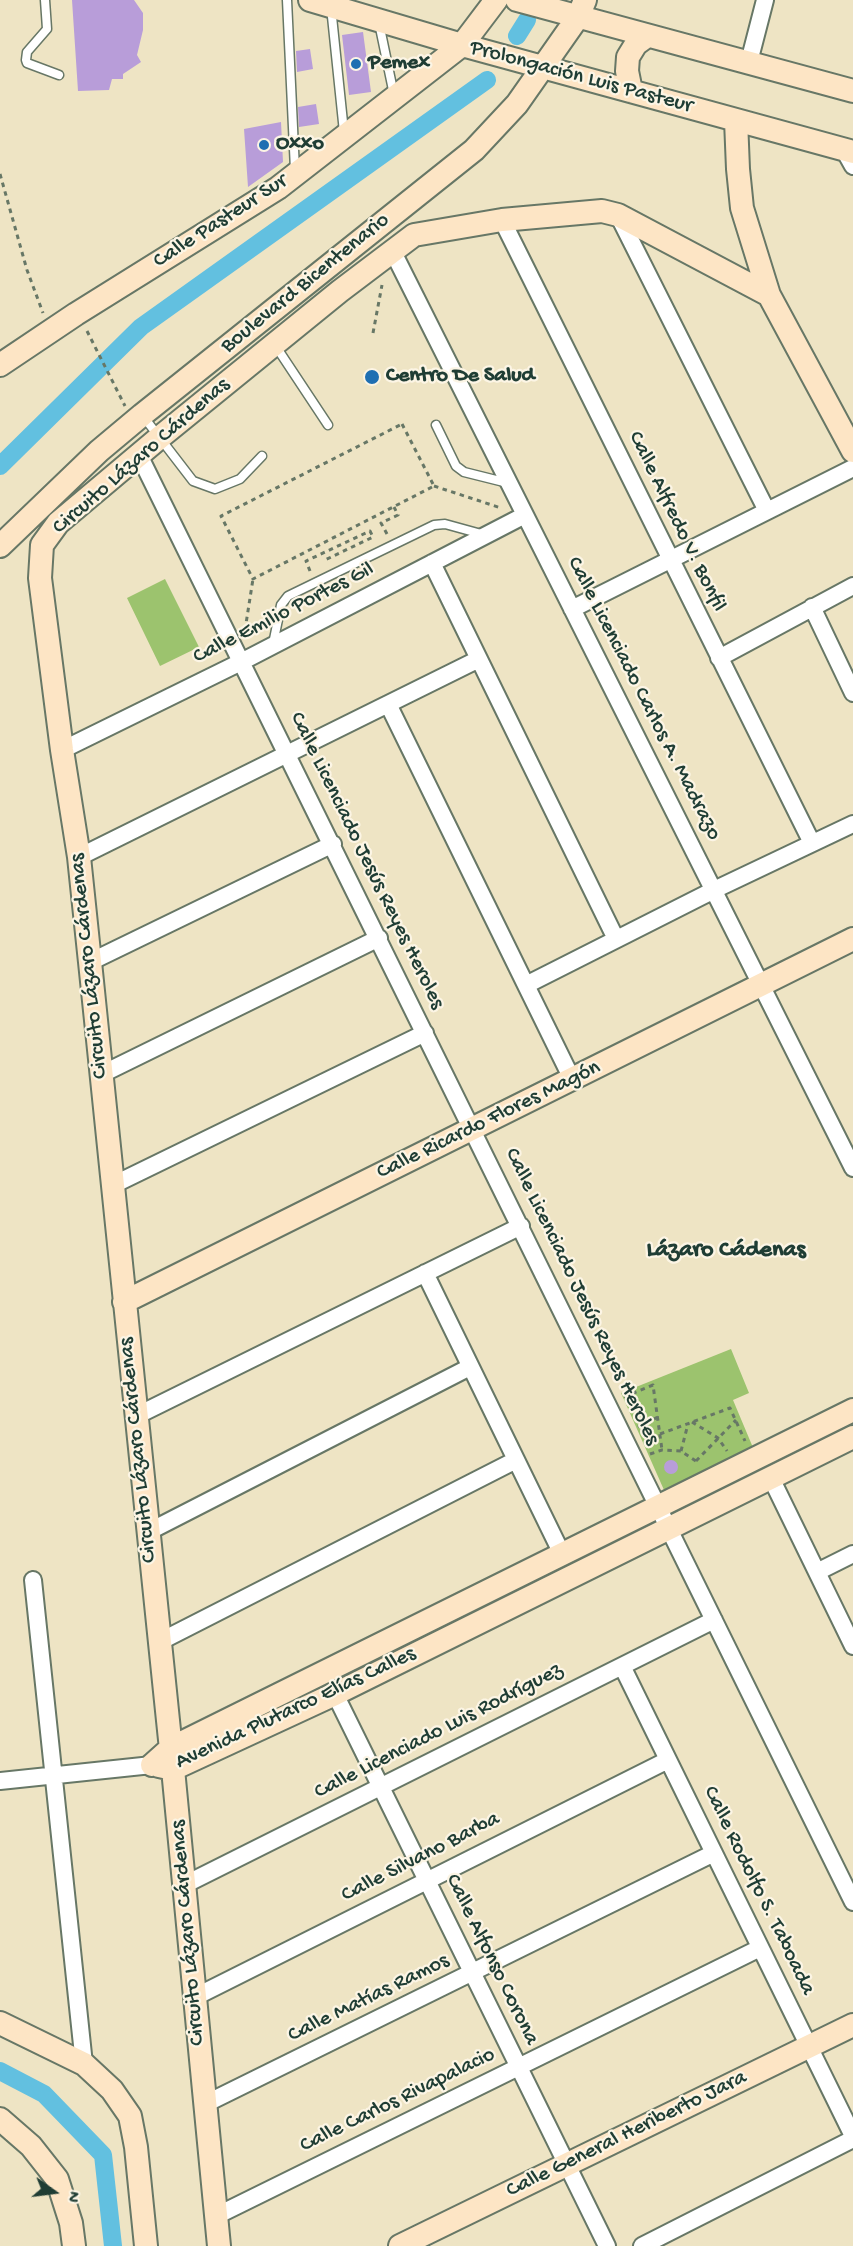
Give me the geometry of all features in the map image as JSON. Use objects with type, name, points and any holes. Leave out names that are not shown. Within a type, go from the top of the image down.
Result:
[{"type":"street","name":"Calle Pasteur Sur","points":[[0,365],[278,188],[462,45],[496,0]]},
{"type":"street","points":[[517,0],[582,8],[647,36],[853,91]]},
{"type":"street","points":[[749,62],[765,0]]},
{"type":"street","name":"Prolongación Luis Pasteur","points":[[320,3],[543,68],[736,120],[850,156]]},
{"type":"street","name":"Boulevard Bicentenario","points":[[0,546],[99,452],[142,415],[474,150],[517,104],[582,8]]},
{"type":"street","points":[[631,91],[627,71],[628,57],[636,44],[647,36]]},
{"type":"street","points":[[736,120],[742,207],[769,295],[853,451]]},
{"type":"street","points":[[407,204],[410,218],[424,233]]},
{"type":"street","name":"Circuito Lázaro Cárdenas","points":[[219,2246],[183,1885],[165,1761],[159,1642],[79,857],[62,750],[40,578],[42,545],[58,523],[159,438],[340,291],[392,250],[414,236],[502,220],[602,211],[618,215],[769,295]]},
{"type":"street","points":[[618,215],[767,511]]},
{"type":"street","name":"Calle Alfredo V. Bonfil","points":[[502,220],[812,843]]},
{"type":"street","points":[[340,291],[345,276],[382,224]]},
{"type":"street","name":"Calle Licenciado Carlos A. Madrazo","points":[[392,250],[853,1168]]},
{"type":"street","name":"Calle Licenciado Jesús Reyes Heroles","points":[[140,455],[853,1900]]},
{"type":"street","points":[[572,609],[853,468]]},
{"type":"street","name":"Calle Emilio Portes Gil","points":[[62,750],[243,661],[525,515]]},
{"type":"street","points":[[432,563],[616,939]]},
{"type":"street","points":[[719,658],[853,586]]},
{"type":"street","points":[[812,608],[853,693]]},
{"type":"street","points":[[79,857],[479,659]]},
{"type":"street","points":[[387,704],[572,1079]]},
{"type":"street","points":[[526,985],[714,890],[853,824]]},
{"type":"street","points":[[90,962],[333,844]]},
{"type":"street","points":[[102,1074],[379,938]]},
{"type":"street","name":"Calle Ricardo Flores Magón","points":[[124,1302],[853,939]]},
{"type":"street","points":[[113,1185],[425,1032]]},
{"type":"street","points":[[136,1416],[520,1226]]},
{"type":"street","points":[[425,1273],[562,1554]]},
{"type":"street","points":[[148,1532],[470,1366]]},
{"type":"street","name":"Avenida Plutarco Elías Calles","points":[[165,1761],[562,1554],[853,1410]]},
{"type":"street","name":"Avenida Plutarco Elías Calles","points":[[165,1761],[335,1694],[853,1437]]},
{"type":"street","points":[[159,1642],[516,1460]]},
{"type":"street","points":[[771,1478],[853,1646]]},
{"type":"street","points":[[817,1572],[853,1554]]},
{"type":"street","points":[[33,1580],[84,2064]]},
{"type":"street","name":"Calle Licenciado Luis Rodríguez","points":[[183,1885],[714,1620]]},
{"type":"street","name":"Calle Rodolfo S. Taboada","points":[[622,1666],[853,2137]]},
{"type":"street","name":"Calle Alfonso Corona","points":[[335,1694],[607,2246]]},
{"type":"street","name":"Calle Silvano Barba","points":[[195,1997],[668,1760]]},
{"type":"street","points":[[0,1781],[165,1761]]},
{"type":"street","name":"Calle Matías Ramos","points":[[205,2104],[714,1853]]},
{"type":"street","name":"Calle Carlos Rivapalacio","points":[[216,2216],[760,1947]]},
{"type":"street","points":[[0,2023],[84,2064],[112,2090],[130,2116],[136,2147],[146,2246]]},
{"type":"street","name":"Calle General Heriberto Jara","points":[[400,2246],[853,2025]]},
{"type":"street","points":[[0,2119],[31,2146],[57,2179],[71,2223],[74,2246]]},
{"type":"street","points":[[642,2246],[853,2137]]},
{"type":"lane","points":[[45,0],[47,29],[27,52],[26,60],[27,63],[59,75]]},
{"type":"lane","points":[[287,0],[295,175]]},
{"type":"lane","points":[[320,3],[345,136]]},
{"type":"lane","points":[[378,20],[394,96]]},
{"type":"lane","points":[[274,345],[328,425]]},
{"type":"lane","points":[[142,415],[193,481],[215,489],[240,479],[262,456]]},
{"type":"lane","points":[[436,425],[456,466],[464,472],[509,483]]},
{"type":"lane","points":[[273,645],[281,605],[288,596],[434,525],[445,524],[485,535]]},
{"type":"path","points":[[0,174],[27,270],[50,332]]},
{"type":"path","points":[[373,333],[381,288],[392,250]]},
{"type":"path","points":[[95,344],[117,389]]},
{"type":"path","points":[[245,631],[253,579],[221,516],[402,424],[434,486],[506,509]]},
{"type":"path","points":[[253,579],[434,486]]},
{"type":"path","points":[[381,523],[398,515],[394,507]]},
{"type":"path","points":[[306,561],[370,531],[373,537],[325,560],[333,575]]},
{"type":"path","points":[[317,546],[320,554]]},
{"type":"path","points":[[608,1404],[653,1385],[662,1450]]},
{"type":"path","points":[[660,1434],[730,1407],[736,1420],[745,1463]]},
{"type":"path","points":[[623,1434],[658,1417]]},
{"type":"path","points":[[696,1461],[736,1420]]},
{"type":"path","points":[[690,1423],[718,1438],[745,1463]]},
{"type":"path","points":[[681,1451],[690,1423]]},
{"type":"path","points":[[635,1458],[662,1450],[681,1451],[696,1461],[709,1481]]},
{"type":"green space","points":[[165,579],[199,647],[160,666],[127,598]]},
{"type":"green space","points":[[731,1349],[749,1393],[733,1400],[754,1450],[664,1490],[621,1393]]},
{"type":"building","points":[[72,0],[134,0],[143,13],[143,30],[137,55],[141,62],[123,74],[123,79],[112,79],[109,90],[78,91]]},
{"type":"building","name":"Pemex","points":[[363,32],[371,92],[349,95],[342,35]]},
{"type":"building","name":"Pemex","points":[[310,49],[313,69],[297,72],[296,51]]},
{"type":"building","name":"Pemex","points":[[316,104],[319,124],[299,127],[298,107]]},
{"type":"building","name":"Oxxo","points":[[281,122],[283,162],[248,187],[244,129]]},
{"type":"building","points":[[668,1460],[674,1460],[678,1467],[674,1474],[668,1474],[664,1470],[664,1464]]},
{"type":"waterway","points":[[517,36],[527,20]]},
{"type":"waterway","points":[[0,466],[141,327],[487,80]]},
{"type":"waterway","points":[[0,2071],[44,2094],[103,2155],[113,2246]]},
{"type":"place","name":"Pemex","points":[[356,64]]},
{"type":"place","name":"Oxxo","points":[[264,145]]},
{"type":"place","name":"Centro De Salud","points":[[372,377]]},
{"type":"district","name":"Lázaro Cádenas","points":[[726,1251]]}]
